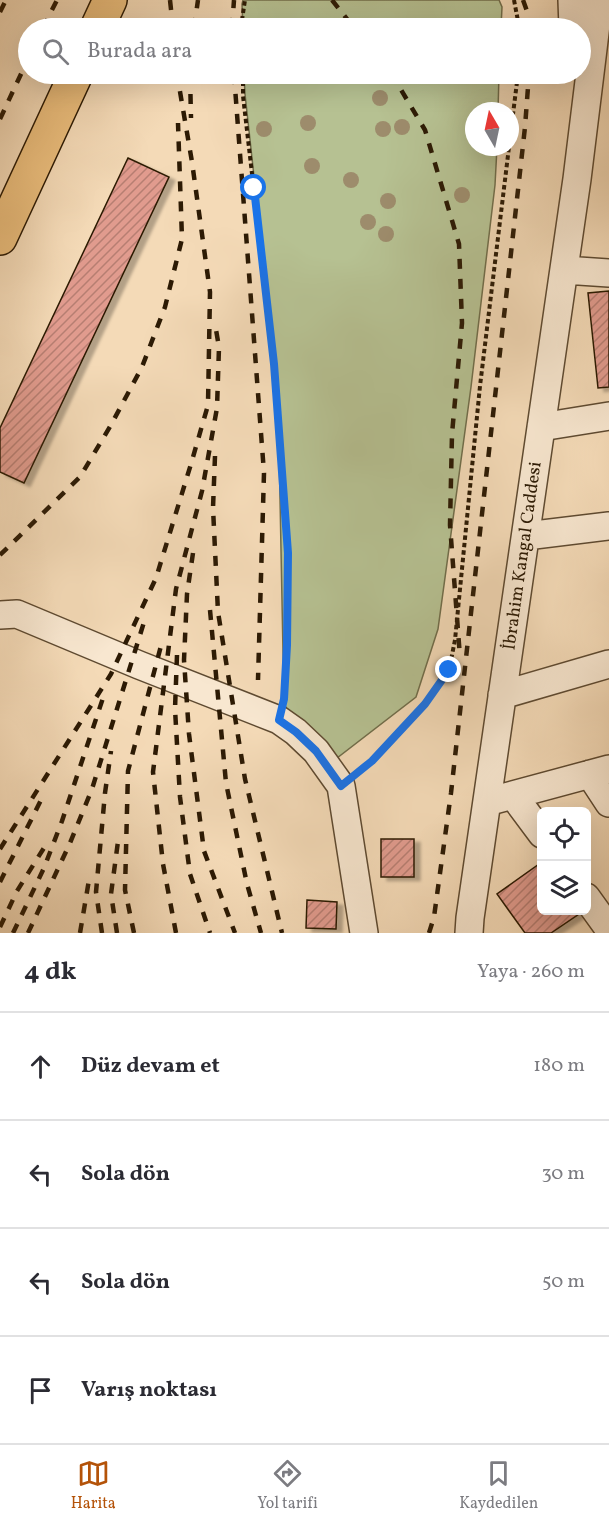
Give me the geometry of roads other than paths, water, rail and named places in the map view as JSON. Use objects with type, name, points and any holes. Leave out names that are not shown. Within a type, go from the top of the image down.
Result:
[{"type":"main road","points":[[80,18],[88,0]]},
{"type":"main road","points":[[102,18],[110,0]]},
{"type":"main road","points":[[0,195],[50,84]]},
{"type":"main road","points":[[0,238],[71,84]]},
{"type":"street","points":[[572,0],[573,18]]},
{"type":"street","name":"İbrahim Kangal Caddesi","points":[[591,60],[598,0]]},
{"type":"street","name":"İbrahim Kangal Caddesi","points":[[574,84],[577,179]]},
{"type":"street","name":"İbrahim Kangal Caddesi","points":[[469,933],[577,179],[588,84]]},
{"type":"street","points":[[564,270],[609,273]]},
{"type":"street","points":[[542,427],[609,416]]},
{"type":"street","points":[[525,536],[609,526]]},
{"type":"street","points":[[0,615],[17,614],[132,663],[279,720],[296,732],[316,751],[341,786],[364,933]]},
{"type":"street","points":[[502,695],[609,664]]},
{"type":"street","points":[[487,802],[599,771],[609,803]]},
{"type":"street","points":[[513,795],[537,827]]},
{"type":"street","points":[[591,904],[609,929]]},
{"type":"railway","points":[[0,12],[6,0]]},
{"type":"railway","points":[[48,18],[57,0]]},
{"type":"railway","points":[[170,0],[172,18]]},
{"type":"railway","points":[[195,18],[198,0]]},
{"type":"railway","points":[[233,18],[234,0]]},
{"type":"railway","points":[[332,0],[346,18]]},
{"type":"railway","points":[[523,0],[527,18]]},
{"type":"railway","points":[[0,119],[18,80]]},
{"type":"railway","points":[[0,849],[111,674],[156,578],[208,405],[210,292],[179,84]]},
{"type":"railway","points":[[190,84],[191,118]]},
{"type":"railway","points":[[235,84],[264,473],[258,680]]},
{"type":"railway","points":[[398,84],[425,130],[459,244],[462,323],[452,434],[450,525],[460,657]]},
{"type":"railway","points":[[429,933],[434,917],[451,793],[528,84]]},
{"type":"railway","points":[[0,555],[80,477],[142,367],[165,307],[182,239],[178,123]]},
{"type":"railway","points":[[176,933],[163,864],[153,772],[176,589],[202,491],[217,408],[219,347],[215,324]]},
{"type":"railway","points":[[215,456],[213,508],[218,612],[245,779],[282,933]]},
{"type":"railway","points":[[193,553],[187,594],[184,660],[189,734],[204,851],[235,933]]},
{"type":"railway","points":[[210,610],[226,783],[247,884],[261,933]]},
{"type":"railway","points":[[28,933],[70,843],[92,789],[145,619]]},
{"type":"railway","points":[[134,933],[125,890],[128,771],[162,642]]},
{"type":"railway","points":[[177,655],[175,709],[180,797],[190,874],[210,933]]},
{"type":"railway","points":[[13,933],[44,868],[62,821],[104,695]]},
{"type":"railway","points":[[102,933],[96,892],[111,751]]},
{"type":"railway","points":[[0,882],[43,796]]},
{"type":"railway","points":[[117,933],[111,894],[119,834]]},
{"type":"railway","points":[[0,927],[17,891],[47,843]]},
{"type":"railway","points":[[80,933],[90,874]]}]
